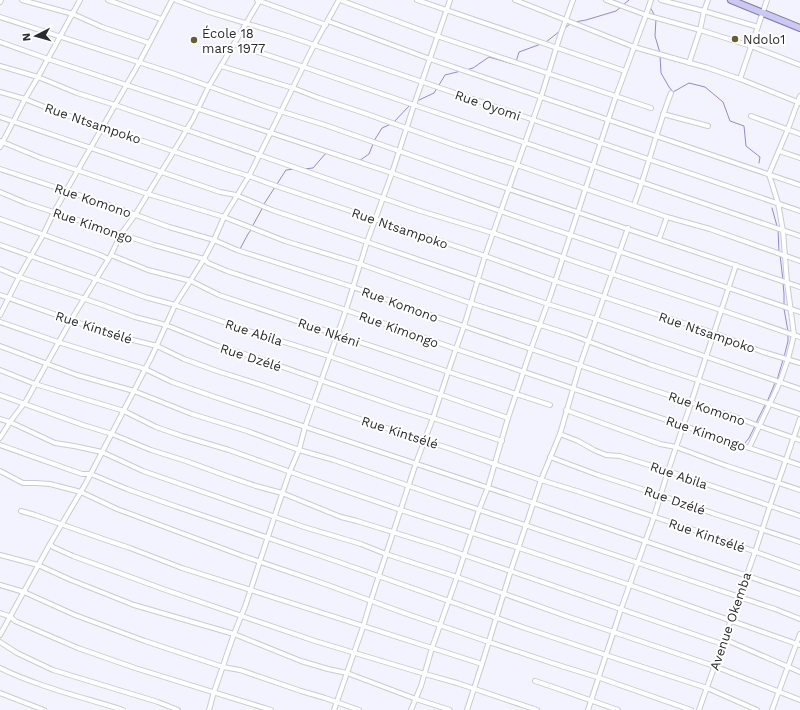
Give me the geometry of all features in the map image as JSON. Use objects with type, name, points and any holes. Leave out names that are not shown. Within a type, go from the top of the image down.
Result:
[{"type":"main road","points":[[731,0],[800,28]]},
{"type":"street","points":[[22,0],[73,14],[102,27],[149,43]]},
{"type":"street","points":[[0,147],[80,0]]},
{"type":"street","points":[[108,0],[161,19]]},
{"type":"street","points":[[0,315],[54,212],[139,63],[172,0]]},
{"type":"street","name":"Rue Oyomi","points":[[176,0],[314,45],[800,211]]},
{"type":"street","points":[[0,438],[35,384],[121,234],[148,194],[259,0],[800,185]]},
{"type":"street","points":[[0,635],[38,565],[91,474],[146,369],[174,305],[204,259],[224,217],[236,195],[249,176],[314,45],[340,0],[437,36],[651,108]]},
{"type":"street","points":[[417,0],[625,71]]},
{"type":"street","points":[[209,710],[234,634],[251,590],[274,516],[346,310],[367,242],[392,173],[450,0]]},
{"type":"street","points":[[515,0],[634,47],[689,62],[799,103]]},
{"type":"street","points":[[334,710],[363,627],[408,486],[464,326],[485,256],[542,97],[573,0]]},
{"type":"street","points":[[606,0],[646,15],[751,46],[800,65]]},
{"type":"street","points":[[411,710],[425,674],[448,600],[488,487],[508,418],[539,325],[548,304],[600,143],[651,0]]},
{"type":"street","points":[[661,0],[758,27]]},
{"type":"street","points":[[689,62],[708,0]]},
{"type":"street","points":[[740,80],[767,0]]},
{"type":"street","points":[[0,17],[324,124],[399,151],[800,287]]},
{"type":"street","points":[[0,42],[392,173],[570,235],[800,312]]},
{"type":"street","points":[[234,44],[800,236]]},
{"type":"street","points":[[0,66],[38,77],[77,93],[186,129],[259,156],[383,197],[417,210],[800,337]]},
{"type":"street","points":[[221,66],[293,88],[458,146],[518,165],[667,217],[710,229],[800,261]]},
{"type":"street","name":"Rue Ntsampoko","points":[[0,92],[25,99],[57,112],[226,170],[249,176],[376,219],[763,352],[800,363]]},
{"type":"street","points":[[634,205],[671,93]]},
{"type":"street","points":[[750,448],[780,382],[794,335],[784,255],[783,231],[778,204],[769,174],[799,103],[800,96]]},
{"type":"street","points":[[663,114],[708,126]]},
{"type":"street","points":[[751,116],[800,134]]},
{"type":"street","points":[[0,118],[220,192],[236,195],[272,210],[800,389]]},
{"type":"street","points":[[2,141],[41,158],[78,171],[224,217],[285,241],[360,264],[470,303],[568,334],[649,364],[800,414]]},
{"type":"street","points":[[779,151],[800,158]]},
{"type":"street","name":"Rue Komono","points":[[0,169],[169,227],[214,240],[237,250],[353,287],[404,306],[733,416],[800,440]]},
{"type":"street","name":"Rue Kimongo","points":[[0,192],[26,203],[154,246],[204,259],[208,263],[228,271],[800,465]]},
{"type":"street","points":[[659,239],[667,217]]},
{"type":"street","name":"Rue Nkéni","points":[[0,219],[100,255],[148,270],[191,281],[220,295],[550,405]]},
{"type":"street","points":[[467,710],[510,570],[541,480],[560,434],[580,365],[628,228]]},
{"type":"street","name":"Rue Abila","points":[[0,245],[145,297],[174,305],[252,332],[329,356],[508,418]]},
{"type":"street","points":[[588,710],[600,678],[621,609],[654,517],[736,265]]},
{"type":"street","name":"Rue Dzélé","points":[[0,269],[84,299],[166,325],[218,346],[502,441]]},
{"type":"street","name":"Rue Kintsélé","points":[[0,295],[113,335],[157,346],[190,362],[712,536],[800,568]]},
{"type":"street","points":[[0,322],[58,342],[146,369],[172,382],[488,487],[800,594]]},
{"type":"street","points":[[0,346],[78,374],[134,391],[192,414],[247,431],[298,450],[334,460],[739,597],[800,620]]},
{"type":"street","points":[[0,370],[35,384],[124,411],[156,427],[182,436],[229,450],[401,510],[630,585],[730,621],[760,630],[798,645]]},
{"type":"street","points":[[0,395],[112,434],[151,450],[256,486],[282,493],[341,517],[393,532],[510,570],[722,644]]},
{"type":"street","points":[[566,410],[660,444],[676,447],[727,466],[800,490]]},
{"type":"street","points":[[0,419],[10,422],[55,443],[102,452],[142,471],[304,527],[361,544],[655,647],[714,666],[800,700]]},
{"type":"street","name":"Avenue Okemba","points":[[698,710],[747,575],[800,419]]},
{"type":"street","name":"Rue Abila","points":[[560,434],[606,455],[620,456],[668,471],[800,516]]},
{"type":"street","points":[[0,446],[82,474],[91,474],[126,489],[496,618],[707,688],[758,710]]},
{"type":"street","name":"Rue Dzélé","points":[[550,457],[598,475],[800,542]]},
{"type":"street","points":[[0,471],[23,483],[50,484],[81,492],[116,509],[208,543],[407,614],[691,710]]},
{"type":"street","points":[[21,511],[130,548],[182,568],[482,664]]},
{"type":"street","points":[[50,544],[53,548],[73,556],[163,589],[315,641],[474,688],[537,710]]},
{"type":"street","points":[[0,555],[38,565],[134,605],[234,634],[301,662],[347,673],[450,710]]},
{"type":"street","points":[[0,585],[24,592],[75,615],[145,641],[240,670],[359,710]]},
{"type":"street","points":[[0,613],[78,648],[135,668],[271,710]]},
{"type":"street","points":[[772,710],[798,645],[800,634]]},
{"type":"street","points":[[724,639],[800,672]]},
{"type":"street","points":[[0,642],[17,653],[53,670],[158,702],[178,710]]},
{"type":"street","points":[[0,668],[42,685],[123,710]]},
{"type":"street","points":[[535,680],[618,710]]},
{"type":"street","points":[[0,693],[44,710]]},
{"type":"waterway","points":[[623,5],[629,0]]},
{"type":"waterway","points":[[575,22],[616,11],[621,7]]},
{"type":"waterway","points":[[650,7],[655,16]]},
{"type":"waterway","points":[[656,19],[655,36],[660,53]]},
{"type":"waterway","points":[[565,28],[570,24]]},
{"type":"waterway","points":[[546,42],[560,31]]},
{"type":"waterway","points":[[516,62],[519,52],[541,44]]},
{"type":"waterway","points":[[660,56],[661,73],[673,92],[689,83],[705,87],[723,102],[730,121],[744,126],[746,146],[760,157],[759,163]]},
{"type":"waterway","points":[[466,70],[473,68],[489,57],[514,64]]},
{"type":"waterway","points":[[439,85],[445,75],[461,71]]},
{"type":"waterway","points":[[417,101],[434,93],[437,88]]},
{"type":"waterway","points":[[393,123],[410,105]]},
{"type":"waterway","points":[[374,141],[382,128],[391,124]]},
{"type":"waterway","points":[[359,161],[369,154],[373,144]]},
{"type":"waterway","points":[[304,169],[313,168],[326,153]]},
{"type":"waterway","points":[[277,184],[286,170],[295,169]]},
{"type":"waterway","points":[[264,204],[275,187]]},
{"type":"waterway","points":[[252,227],[263,207]]},
{"type":"waterway","points":[[772,208],[777,226]]},
{"type":"waterway","points":[[778,229],[779,252]]},
{"type":"waterway","points":[[240,249],[251,230]]},
{"type":"waterway","points":[[780,255],[783,280]]},
{"type":"waterway","points":[[783,283],[784,306]]},
{"type":"waterway","points":[[784,309],[788,331]]},
{"type":"waterway","points":[[784,357],[788,335]]},
{"type":"waterway","points":[[777,380],[783,360]]},
{"type":"waterway","points":[[767,402],[775,383]]},
{"type":"waterway","points":[[756,423],[765,405]]},
{"type":"waterway","points":[[744,444],[755,426]]},
{"type":"place","name":"Ndolo1","points":[[735,39]]},
{"type":"place","name":"École 18 mars 1977","points":[[194,40]]}]
